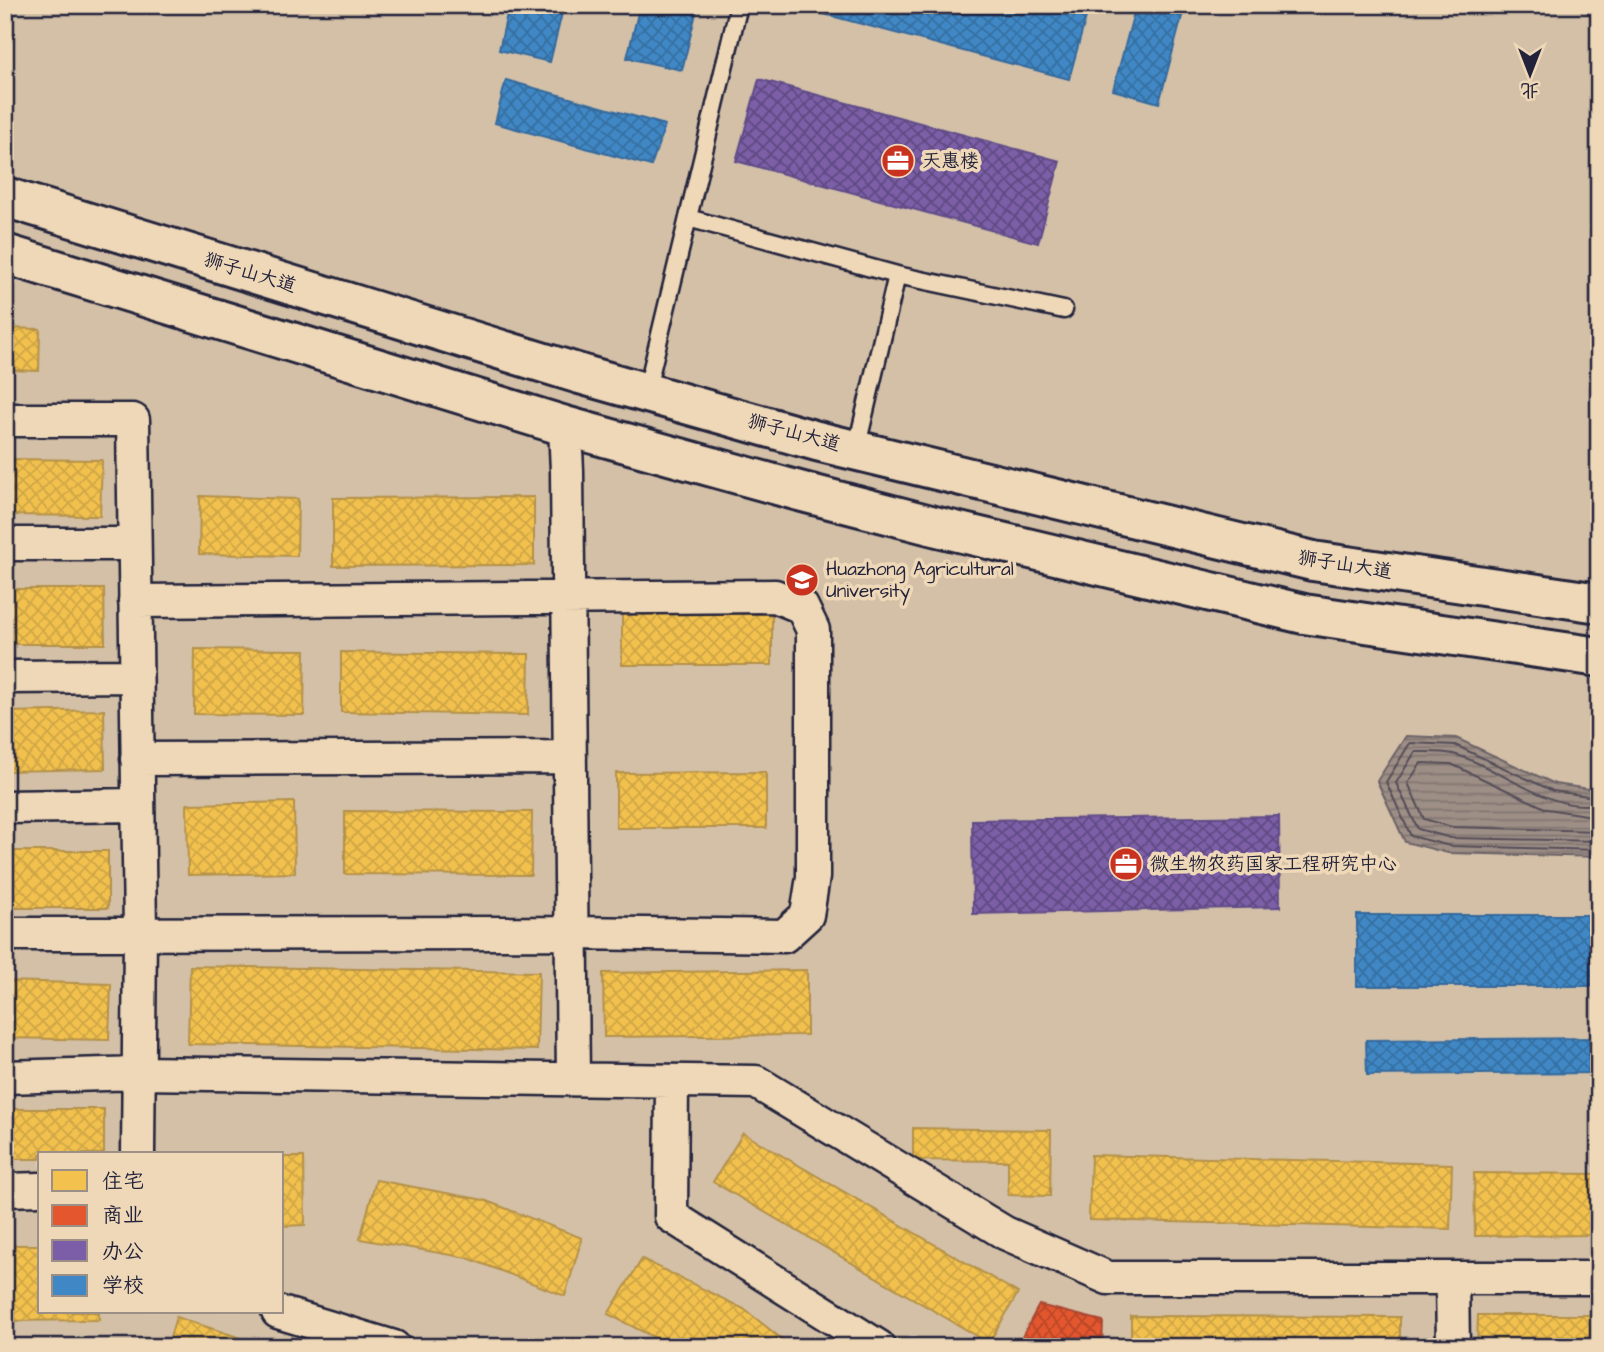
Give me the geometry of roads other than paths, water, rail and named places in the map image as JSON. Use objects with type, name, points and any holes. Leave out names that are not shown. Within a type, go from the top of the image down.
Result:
[{"type":"street","name":"狮子山大道","points":[[5,198],[580,374],[856,450],[1313,561],[1599,603]]},
{"type":"street","points":[[5,254],[565,426],[938,527],[1304,614],[1599,657]]},
{"type":"street","points":[[5,420],[133,420],[140,932],[138,1152]]},
{"type":"street","points":[[565,426],[573,1079]]},
{"type":"street","points":[[5,544],[134,544]]},
{"type":"street","points":[[5,934],[572,933],[784,936],[807,915],[813,877],[813,630],[802,607],[775,596],[135,601]]},
{"type":"street","points":[[5,677],[136,676]]},
{"type":"street","points":[[137,759],[570,757]]},
{"type":"street","points":[[5,807],[138,805]]},
{"type":"street","points":[[5,1077],[140,1073],[756,1082],[1005,1233],[1108,1278],[1599,1278]]},
{"type":"street","points":[[672,1081],[671,1216],[879,1347]]},
{"type":"street","points":[[5,1190],[38,1189]]},
{"type":"street","points":[[1452,1278],[1453,1347]]},
{"type":"street","points":[[284,1314],[394,1347]]},
{"type":"lane","points":[[646,393],[739,5]]},
{"type":"lane","points":[[688,218],[897,275],[1064,310]]},
{"type":"lane","points":[[856,450],[897,275]]},
{"type":"water","points":[[1406,736],[1456,738],[1555,784],[1589,789],[1599,787],[1599,857],[1448,853],[1405,842],[1377,781]]},
{"type":"place","name":"天惠楼","points":[[898,161]]},
{"type":"place","name":"Huazhong Agricultural University","points":[[802,580]]},
{"type":"place","name":"微生物农药国家工程研究中心","points":[[1126,864]]}]
